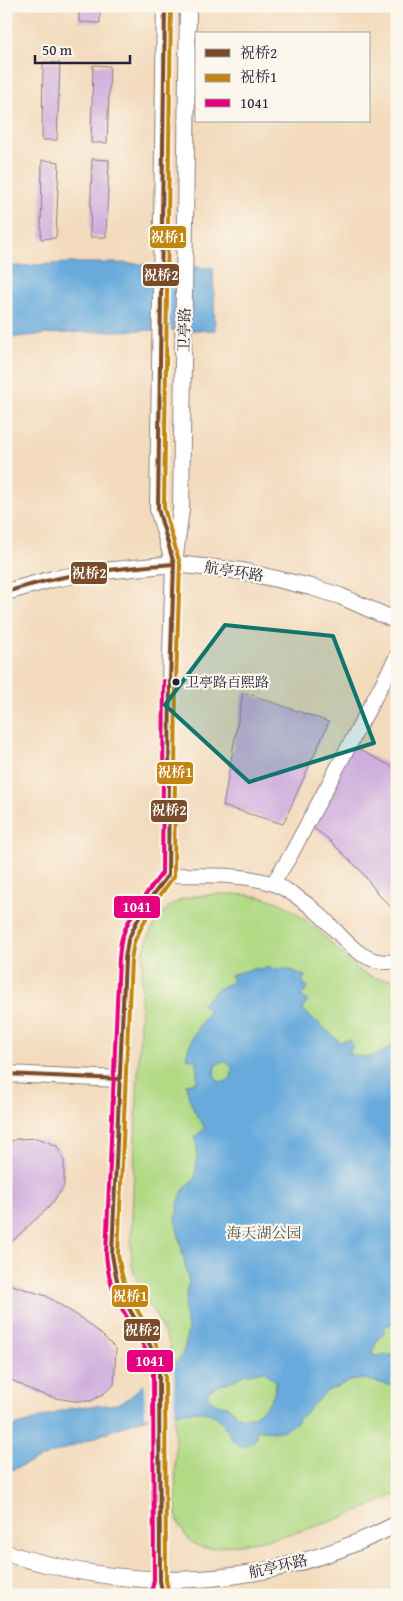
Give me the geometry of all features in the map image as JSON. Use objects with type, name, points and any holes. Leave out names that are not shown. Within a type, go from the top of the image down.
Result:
[{"type":"street","name":"卫亭路","points":[[165,6],[158,509],[174,564]]},
{"type":"street","name":"卫亭路","points":[[168,874],[170,681],[174,564],[181,509],[188,6]]},
{"type":"street","name":"航亭环路","points":[[6,592],[53,579],[126,568],[174,564],[242,571],[303,584],[340,596],[397,621]]},
{"type":"street","points":[[273,883],[289,858],[397,656]]},
{"type":"street","points":[[160,1590],[159,1371],[154,1351],[122,1294],[114,1270],[112,1254],[125,959],[128,940],[148,902],[168,874],[223,876],[273,883],[301,900],[319,914],[357,952],[376,962],[388,963],[397,961]]},
{"type":"street","points":[[6,1074],[120,1079]]},
{"type":"street","name":"航亭环路","points":[[6,1553],[51,1566],[108,1576],[160,1590],[269,1570],[321,1556],[374,1536],[397,1524]]},
{"type":"highlighted area","points":[[225,625],[333,636],[374,743],[249,782],[165,705]]},
{"type":"green space","name":"海天湖公园","points":[[222,894],[262,897],[286,906],[331,943],[361,972],[378,978],[397,978],[397,1494],[356,1512],[296,1532],[254,1542],[208,1548],[196,1545],[188,1539],[176,1515],[174,1362],[169,1343],[155,1314],[141,1292],[132,1266],[131,1242],[143,953],[153,928],[168,908],[183,899],[202,895]]},
{"type":"water","points":[[68,263],[119,263],[213,268],[215,330],[84,332],[6,338],[6,267]]},
{"type":"water","points":[[252,969],[288,969],[305,976],[302,982],[308,987],[301,996],[308,1001],[302,1009],[340,1042],[349,1040],[353,1045],[349,1053],[363,1057],[374,1056],[397,1042],[397,1321],[384,1327],[385,1331],[372,1351],[375,1356],[397,1355],[397,1387],[364,1379],[350,1381],[327,1391],[295,1423],[284,1430],[273,1432],[256,1429],[257,1438],[249,1444],[242,1446],[233,1440],[222,1421],[213,1415],[194,1411],[169,1413],[127,1425],[6,1472],[6,1429],[71,1408],[118,1404],[132,1396],[141,1386],[176,1363],[182,1355],[188,1328],[184,1309],[189,1282],[176,1223],[178,1203],[184,1189],[195,1178],[197,1145],[194,1138],[205,1128],[192,1107],[186,1084],[197,1082],[197,1060],[186,1058],[195,1033],[209,1011],[202,1004],[217,989],[233,982],[230,975]],"holes":[[[221,1062],[227,1062],[233,1069],[231,1078],[225,1082],[218,1081],[214,1075],[215,1066]],[[263,1371],[276,1381],[276,1387],[264,1408],[251,1417],[238,1416],[228,1407],[213,1402],[207,1394],[212,1388],[243,1375]]]},
{"type":"pier","points":[[174,1362],[175,1414],[145,1417],[144,1381]]},
{"type":"building","points":[[6,6],[12,6],[11,28],[6,28]]},
{"type":"building","points":[[79,6],[100,6],[100,23],[79,22]]},
{"type":"building","points":[[43,62],[60,63],[57,140],[42,140]]},
{"type":"building","points":[[93,65],[110,66],[107,143],[91,143]]},
{"type":"building","points":[[92,159],[109,160],[106,237],[90,237]]},
{"type":"building","points":[[42,160],[59,162],[56,238],[41,239]]},
{"type":"building","points":[[243,692],[329,722],[283,824],[223,806]]},
{"type":"building","points":[[352,746],[397,769],[397,905],[392,908],[378,894],[361,871],[327,838],[309,825]]},
{"type":"building","points":[[38,1138],[57,1146],[64,1160],[64,1186],[50,1206],[6,1247],[6,1143],[17,1139]]},
{"type":"building","points":[[6,1283],[46,1296],[83,1319],[100,1333],[116,1349],[114,1385],[91,1401],[75,1401],[35,1392],[6,1377]]},
{"type":"transit line","name":"祝桥2","points":[[163,1595],[160,1581],[159,1371],[148,1340],[121,1293],[116,1279],[112,1254],[125,959],[128,940],[136,923],[148,902],[168,875],[170,681],[174,564],[158,509],[165,6]]},
{"type":"transit line","name":"祝桥1","points":[[169,1594],[166,1580],[165,1370],[154,1340],[126,1287],[121,1273],[118,1254],[131,960],[134,942],[142,926],[153,905],[174,876],[176,681],[180,564],[164,508],[171,6]]},
{"type":"transit line","name":"祝桥2","points":[[6,592],[68,576],[174,564]]},
{"type":"transit line","name":"1041","points":[[151,1594],[154,1580],[153,1372],[142,1342],[115,1295],[109,1275],[106,1254],[120,945],[125,929],[134,912],[162,873],[164,681]]},
{"type":"transit line","name":"祝桥2","points":[[6,1074],[120,1079]]},
{"type":"place","name":"卫亭路百熙路","points":[[176,682]]}]
